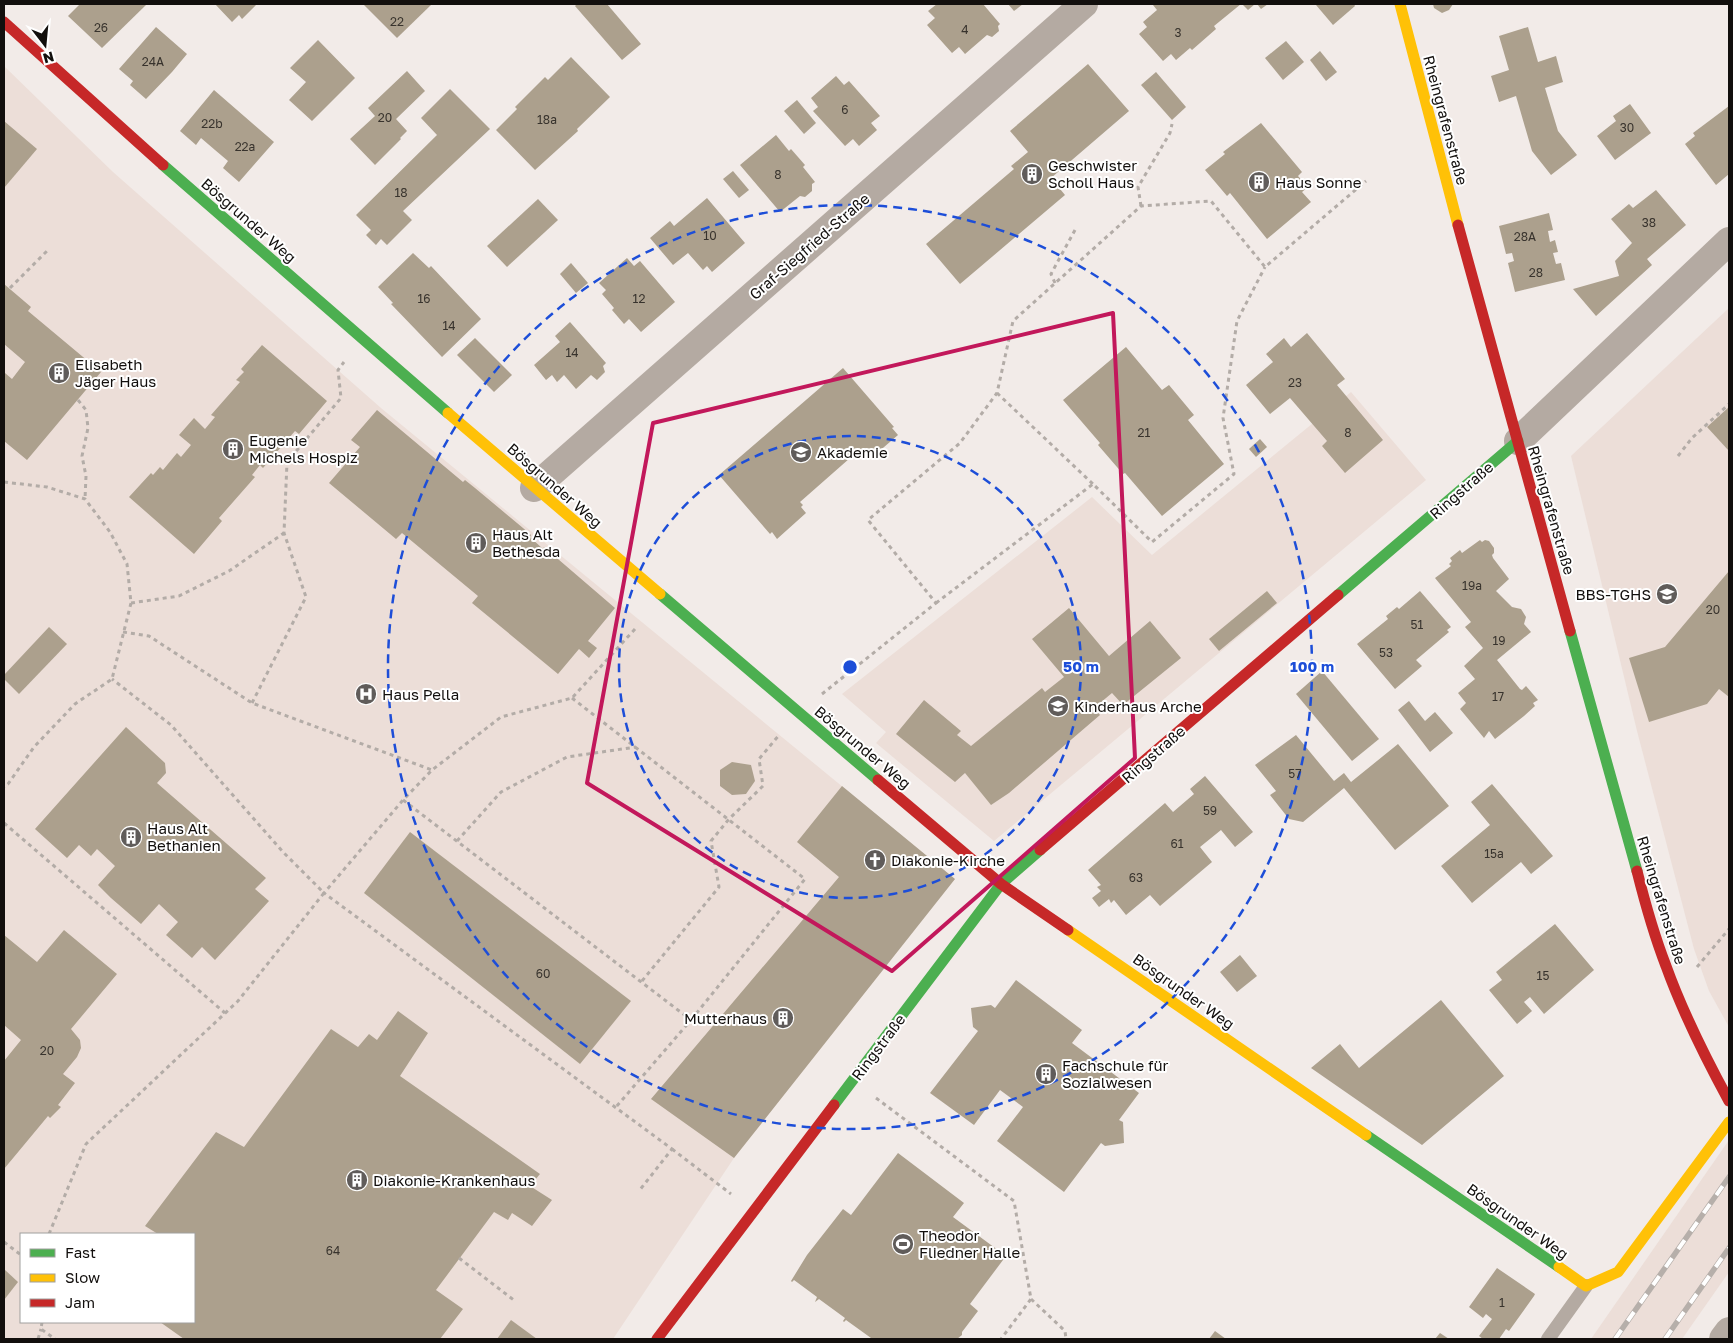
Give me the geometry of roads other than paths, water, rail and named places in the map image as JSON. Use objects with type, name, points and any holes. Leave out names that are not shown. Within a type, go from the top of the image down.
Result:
[{"type":"street","name":"Graf-Siegfried-Straße","points":[[534,488],[1084,4]]},
{"type":"street","name":"Rheingrafenstraße","points":[[1400,4],[1438,151],[1650,919],[1676,992],[1705,1059],[1729,1101]]},
{"type":"street","name":"Bösgrunder Weg","points":[[4,22],[153,156],[534,488],[1001,884],[1586,1286]]},
{"type":"street","name":"Ringstraße","points":[[657,1339],[1001,884],[1518,441],[1729,241]]},
{"type":"street","points":[[1586,1286],[1618,1272],[1729,1122]]},
{"type":"street","points":[[1723,1339],[1729,1331]]},
{"type":"lane","points":[[1548,1339],[1586,1286]]},
{"type":"railway","points":[[1615,1339],[1729,1177]]},
{"type":"railway","points":[[1665,1339],[1729,1248]]},
{"type":"place","name":"Geschwister Scholl Haus","points":[[1032,174]]},
{"type":"place","name":"Haus Sonne","points":[[1259,182]]},
{"type":"place","name":"Elisabeth Jäger Haus","points":[[59,373]]},
{"type":"place","name":"Eugenie Michels Hospiz","points":[[233,449]]},
{"type":"place","name":"Akademie","points":[[801,452]]},
{"type":"place","name":"Haus Alt Bethesda","points":[[476,543]]},
{"type":"place","name":"BBS-TGHS","points":[[1667,594]]},
{"type":"place","name":"Haus Pella","points":[[366,694]]},
{"type":"place","name":"Kinderhaus Arche","points":[[1058,706]]},
{"type":"place","name":"Haus Alt Bethanien","points":[[131,837]]},
{"type":"place","name":"Diakonie-Kirche","points":[[875,860]]},
{"type":"place","name":"Mutterhaus","points":[[783,1018]]},
{"type":"place","name":"Fachschule für Sozialwesen","points":[[1046,1074]]},
{"type":"place","name":"Diakonie-Krankenhaus","points":[[357,1180]]},
{"type":"place","name":"Theodor Fliedner Halle","points":[[903,1244]]}]
